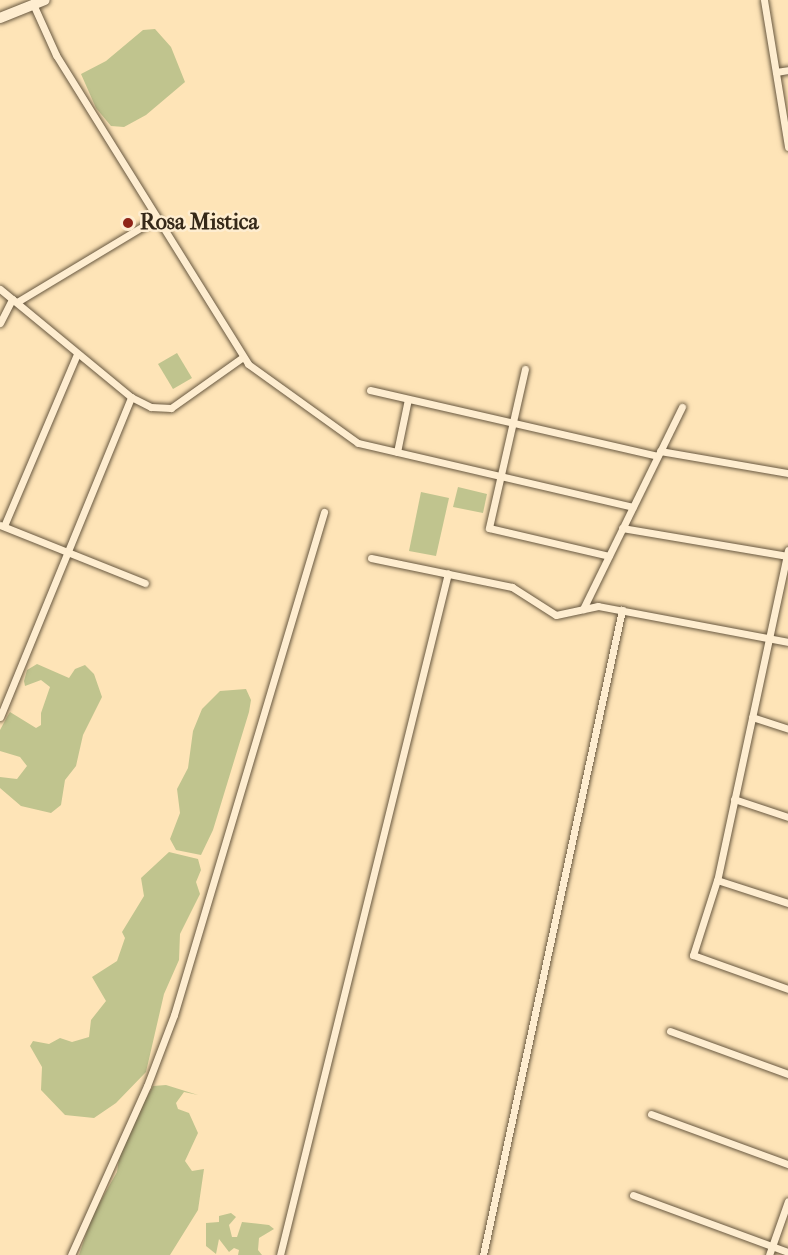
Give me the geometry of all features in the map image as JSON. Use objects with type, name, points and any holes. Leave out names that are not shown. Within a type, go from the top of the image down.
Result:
[{"type":"street","points":[[0,18],[26,4],[45,0]]},
{"type":"street","points":[[764,0],[788,147]]},
{"type":"street","points":[[26,4],[243,357],[350,440],[633,507]]},
{"type":"street","points":[[776,72],[788,70]]},
{"type":"street","points":[[0,323],[14,300],[157,218]]},
{"type":"street","points":[[0,290],[131,397],[151,407],[171,408],[243,357]]},
{"type":"street","points":[[77,354],[2,526],[145,583]]},
{"type":"street","points":[[525,369],[489,528],[609,556]]},
{"type":"street","points":[[370,390],[659,453],[788,473]]},
{"type":"street","points":[[0,716],[131,397]]},
{"type":"street","points":[[397,452],[408,399]]},
{"type":"street","points":[[582,610],[682,406]]},
{"type":"street","points":[[71,1255],[147,1086],[174,1015],[324,512]]},
{"type":"street","points":[[622,528],[788,554],[717,880],[693,956],[788,989]]},
{"type":"street","points":[[371,558],[512,587],[556,615],[594,606],[622,609],[770,636],[788,642]]},
{"type":"street","points":[[280,1255],[448,573]]},
{"type":"street","points":[[483,1255],[622,609]]},
{"type":"street","points":[[752,717],[788,729]]},
{"type":"street","points":[[734,799],[788,817]]},
{"type":"street","points":[[717,880],[788,903]]},
{"type":"street","points":[[670,1031],[788,1074]]},
{"type":"street","points":[[651,1114],[788,1164]]},
{"type":"street","points":[[633,1195],[788,1252]]},
{"type":"street","points":[[769,1255],[788,1201]]},
{"type":"green space","points":[[155,29],[171,47],[185,82],[146,115],[124,127],[111,126],[96,108],[81,74],[106,61],[143,30]]},
{"type":"green space","points":[[177,353],[192,378],[173,389],[158,364]]},
{"type":"green space","points":[[458,487],[487,494],[483,513],[453,507]]},
{"type":"green space","points":[[421,492],[449,498],[436,556],[409,551]]},
{"type":"green space","points":[[37,664],[69,678],[75,669],[85,665],[94,674],[102,697],[83,735],[76,766],[65,780],[61,805],[51,813],[21,806],[0,788],[0,777],[17,779],[27,766],[20,757],[0,751],[0,730],[10,712],[36,728],[41,725],[41,713],[50,687],[41,680],[25,686],[24,681],[27,670]]},
{"type":"green space","points":[[246,689],[251,700],[249,712],[213,830],[201,855],[176,850],[170,839],[180,813],[177,789],[188,768],[193,731],[202,709],[220,691]]},
{"type":"green space","points":[[169,852],[198,859],[201,870],[196,882],[200,894],[180,934],[179,960],[164,994],[146,1072],[116,1103],[94,1118],[65,1115],[41,1090],[42,1067],[30,1046],[33,1041],[49,1044],[60,1038],[72,1042],[89,1037],[91,1020],[106,1001],[92,977],[117,961],[125,938],[122,932],[144,896],[141,878]]},
{"type":"green space","points":[[166,1085],[198,1095],[184,1092],[176,1103],[178,1109],[189,1113],[198,1133],[185,1161],[192,1171],[204,1169],[198,1210],[170,1255],[79,1255],[92,1216],[117,1172],[120,1153],[144,1102],[153,1086]]},
{"type":"green space","points":[[231,1213],[236,1217],[229,1225],[232,1237],[237,1237],[242,1222],[269,1225],[274,1229],[259,1238],[258,1250],[262,1255],[238,1255],[239,1250],[234,1248],[229,1252],[219,1239],[216,1254],[206,1246],[206,1223],[219,1222],[219,1216]]},
{"type":"place","name":"Rosa Mistica","points":[[128,223]]}]
